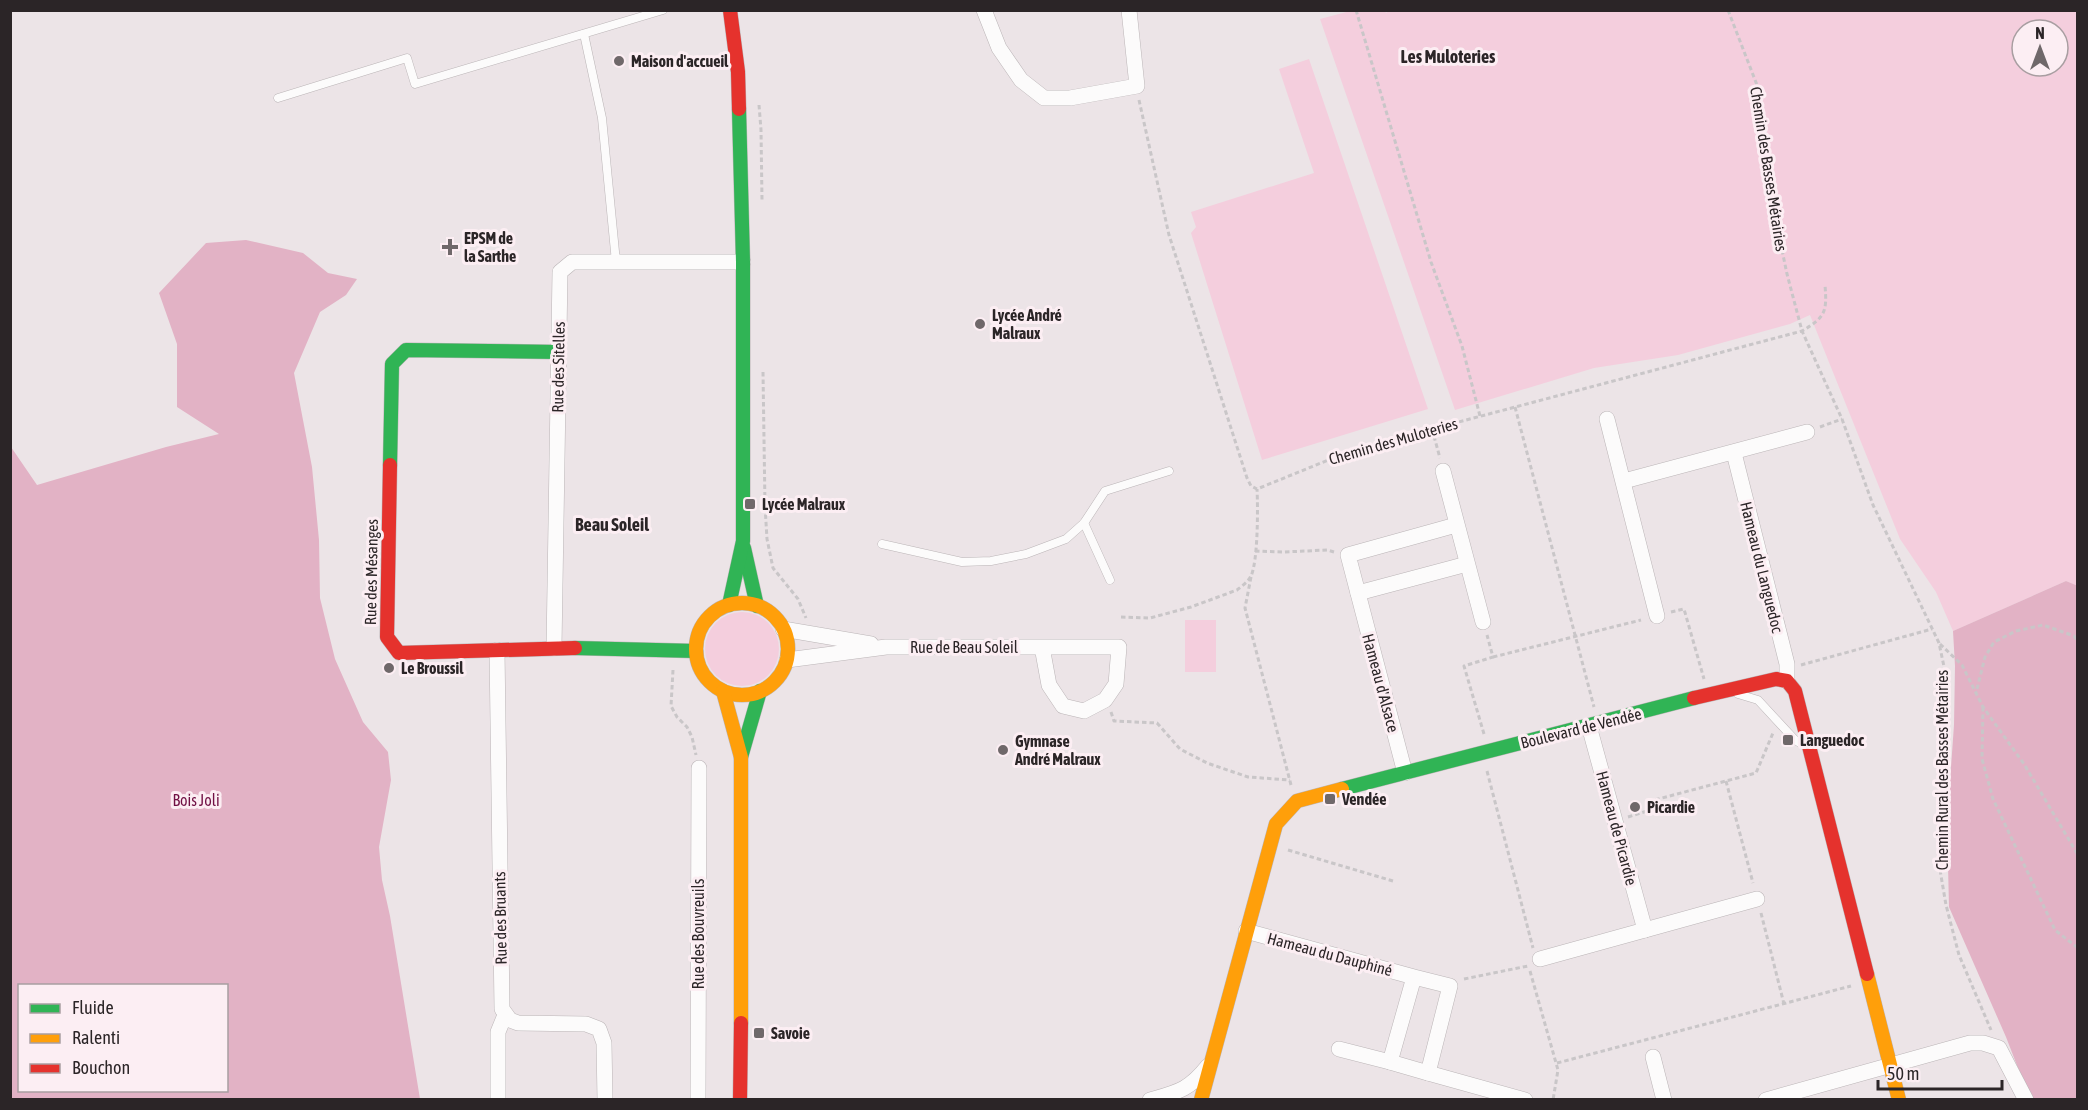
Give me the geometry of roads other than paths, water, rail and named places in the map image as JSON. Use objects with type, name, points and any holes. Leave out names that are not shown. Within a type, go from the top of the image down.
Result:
[{"type":"street","points":[[729,605],[742,541],[743,262],[738,72],[730,10]]},
{"type":"street","points":[[984,10],[1004,56],[1021,80],[1044,98],[1070,98],[1137,86],[1129,10]]},
{"type":"street","name":"Rue des Sitelles","points":[[554,648],[560,272],[572,262],[743,262]]},
{"type":"street","name":"Rue des Mésanges","points":[[559,352],[406,350],[392,364],[387,637],[399,653],[554,648],[696,651]]},
{"type":"street","points":[[1607,419],[1657,616]]},
{"type":"street","points":[[1624,481],[1807,432]]},
{"type":"street","name":"Hameau du Languedoc","points":[[1734,453],[1787,664],[1787,681]]},
{"type":"street","points":[[1443,471],[1483,622]]},
{"type":"street","name":"Hameau d'Alsace","points":[[1405,773],[1348,555],[1456,525]]},
{"type":"street","points":[[742,541],[757,606]]},
{"type":"street","points":[[1358,593],[1467,564]]},
{"type":"street","points":[[740,603],[757,606],[773,615],[783,629],[787,640],[787,660],[778,677],[760,692],[738,695],[723,691],[710,682],[698,664],[697,639],[704,623],[718,610],[740,603]]},
{"type":"street","name":"Rue de Beau Soleil","points":[[783,629],[886,647]]},
{"type":"street","name":"Rue de Beau Soleil","points":[[787,660],[886,647],[1042,647],[1119,647],[1116,684],[1105,700],[1084,711],[1063,706],[1049,685],[1042,647]]},
{"type":"street","name":"Rue des Bruants","points":[[497,650],[501,990],[502,1009],[505,1015]]},
{"type":"street","name":"Boulevard de Vendée","points":[[1246,931],[1276,824],[1297,801],[1725,690],[1776,679],[1787,681]]},
{"type":"street","points":[[1787,681],[1795,691],[1899,1100]]},
{"type":"street","points":[[723,691],[741,757],[740,1100]]},
{"type":"street","points":[[741,757],[760,692]]},
{"type":"street","name":"Hameau de Picardie","points":[[1594,725],[1615,820],[1645,930]]},
{"type":"street","name":"Rue des Bouvreuils","points":[[698,1100],[699,768]]},
{"type":"street","points":[[1535,962],[1757,899]]},
{"type":"street","points":[[1202,1100],[1246,931]]},
{"type":"street","name":"Hameau du Dauphiné","points":[[1246,931],[1450,986],[1428,1073]]},
{"type":"street","name":"Hameau du Dauphiné","points":[[1390,1062],[1414,977]]},
{"type":"street","points":[[498,1100],[498,1032],[505,1015],[518,1023],[586,1024],[599,1029],[604,1043],[605,1100]]},
{"type":"street","points":[[1766,1100],[1970,1043],[1983,1043],[1999,1048],[2026,1100]]},
{"type":"street","points":[[1339,1048],[1525,1100]]},
{"type":"street","points":[[1653,1057],[1664,1100]]},
{"type":"street","points":[[1150,1100],[1174,1093],[1195,1082],[1212,1060]]},
{"type":"lane","points":[[278,98],[407,58],[415,84],[663,10]]},
{"type":"lane","points":[[584,34],[602,118],[616,262]]},
{"type":"lane","points":[[882,544],[962,562],[991,561],[1026,554],[1066,539],[1084,524],[1105,491],[1169,471]]},
{"type":"lane","points":[[1084,524],[1110,580]]},
{"type":"lane","points":[[1725,690],[1758,700],[1795,740],[1810,750]]},
{"type":"place","name":"Maison d'accueil","points":[[619,61]]},
{"type":"place","name":"EPSM de la Sarthe","points":[[450,247]]},
{"type":"place","name":"Lycée André Malraux","points":[[980,324]]},
{"type":"place","name":"Lycée Malraux","points":[[750,504]]},
{"type":"place","name":"Le Broussil","points":[[389,668]]},
{"type":"place","name":"Languedoc","points":[[1788,740]]},
{"type":"place","name":"Gymnase André Malraux","points":[[1003,750]]},
{"type":"place","name":"Vendée","points":[[1330,799]]},
{"type":"place","name":"Picardie","points":[[1635,807]]},
{"type":"place","name":"Savoie","points":[[759,1033]]},
{"type":"district","name":"Les Muloteries","points":[[1448,56]]},
{"type":"district","name":"Beau Soleil","points":[[612,524]]},
{"type":"park label","name":"Bois Joli","points":[[196,800]]}]
